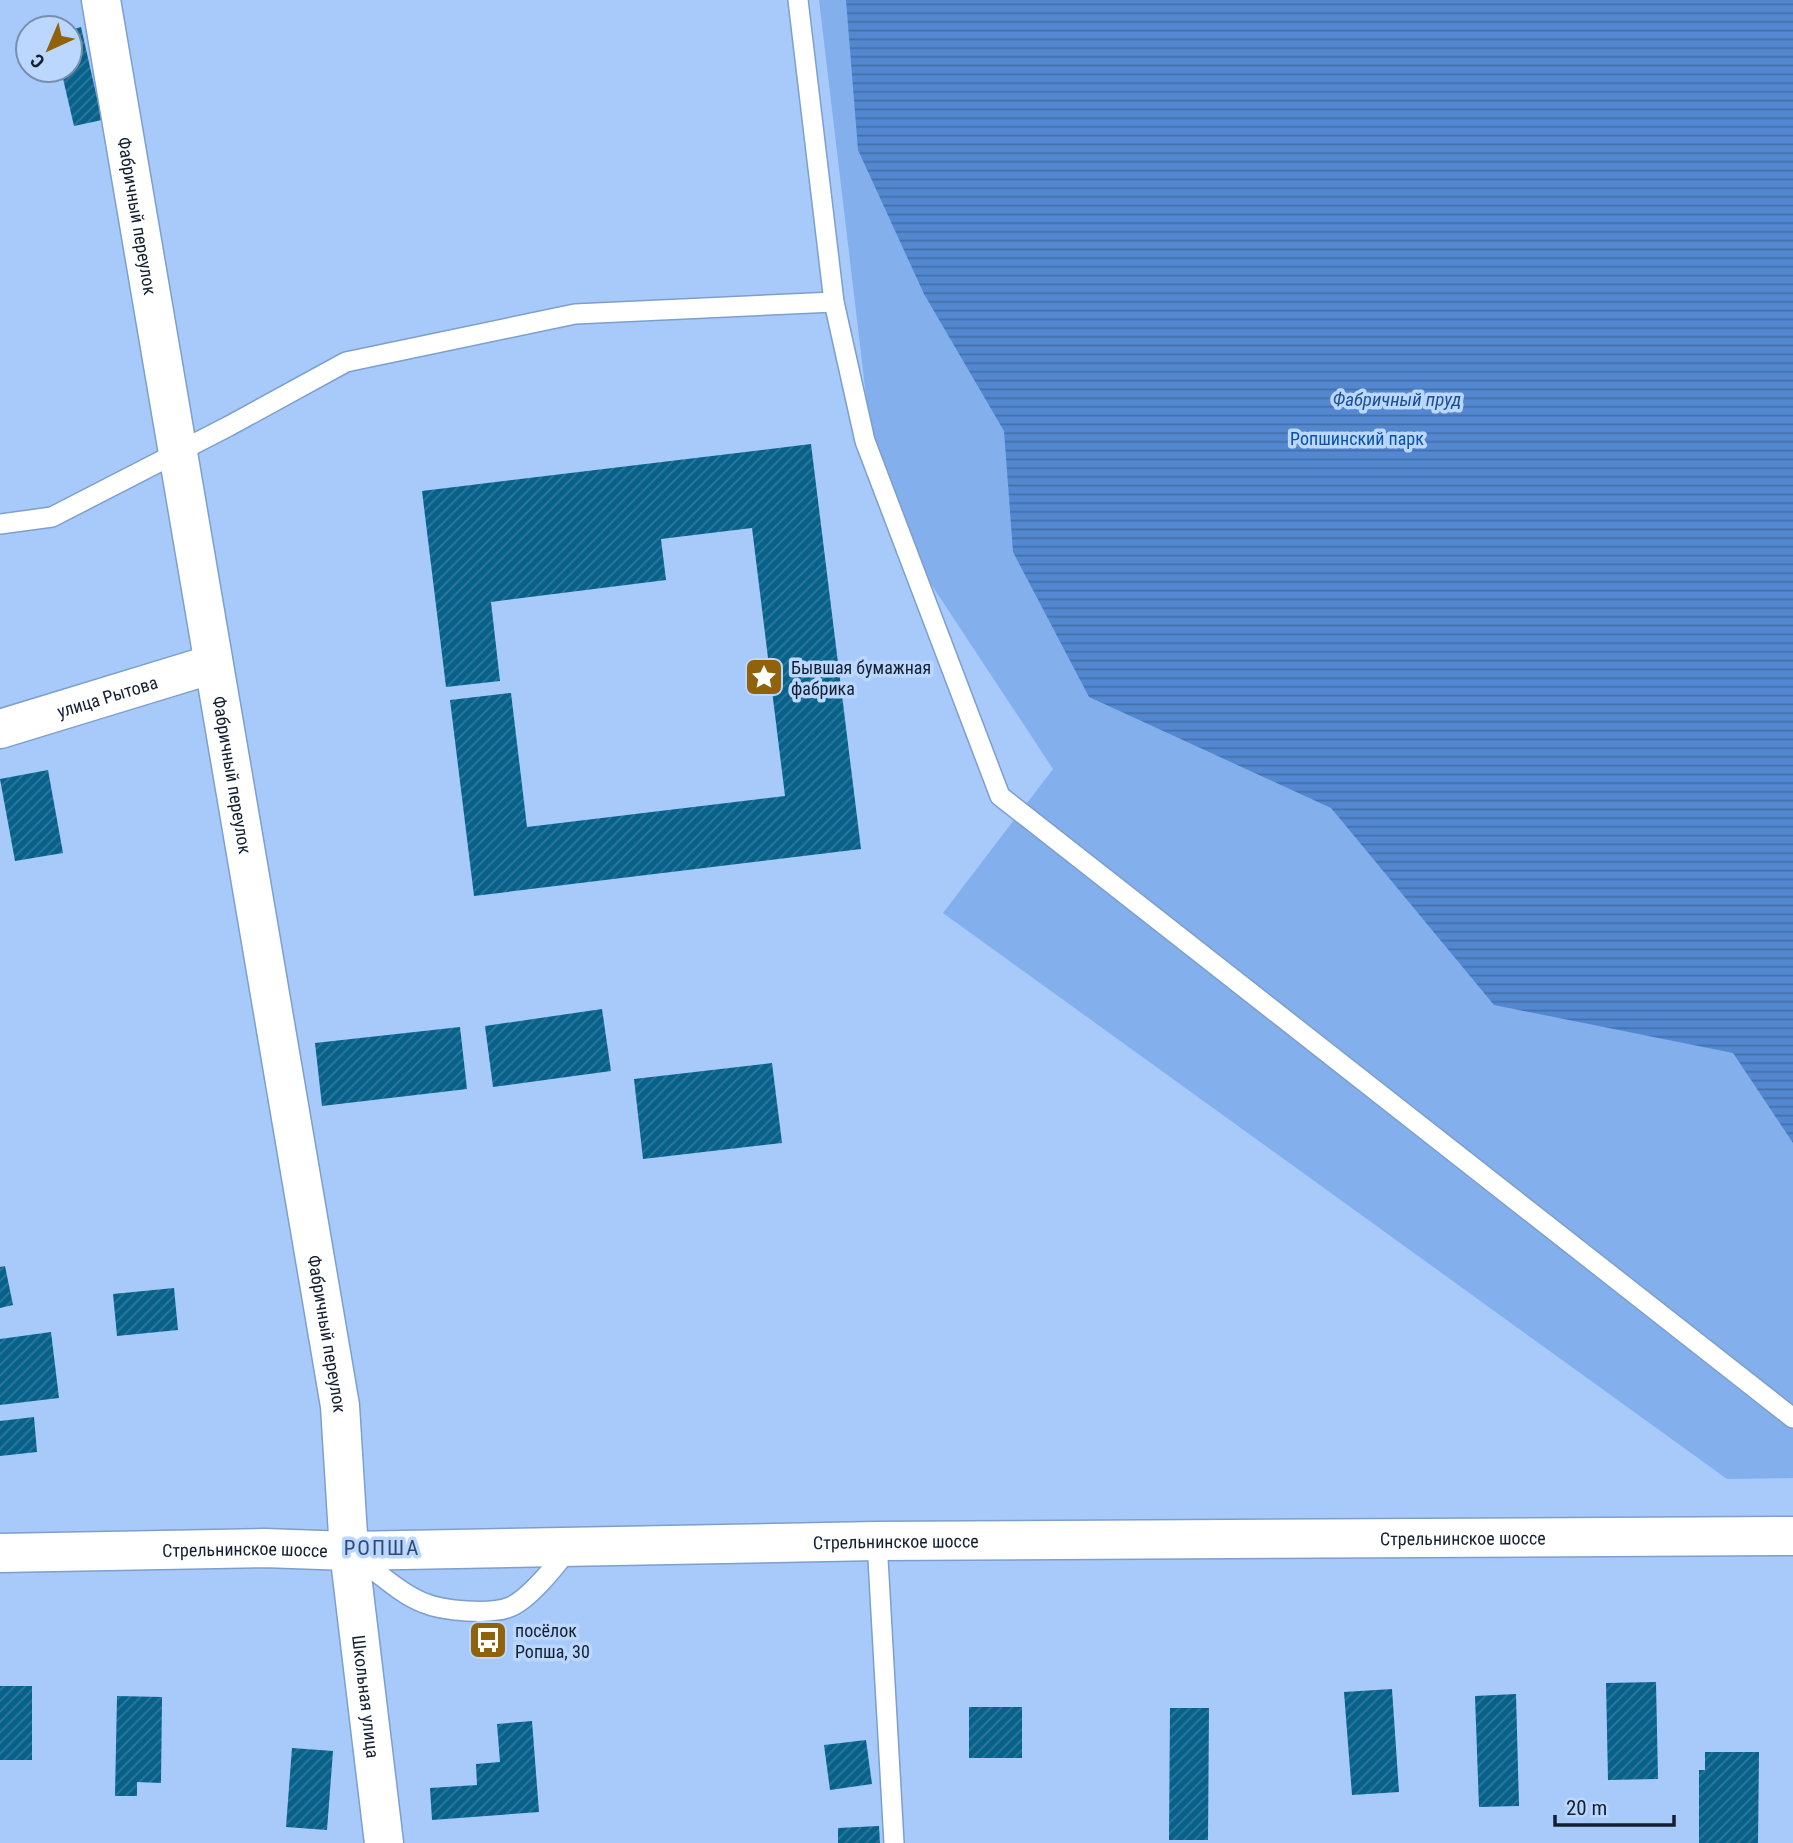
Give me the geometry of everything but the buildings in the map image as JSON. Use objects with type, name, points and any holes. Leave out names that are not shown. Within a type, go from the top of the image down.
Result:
[{"type":"street","name":"Фабричный переулок","points":[[102,8],[340,1406],[349,1551]]},
{"type":"street","name":"улица Рытова","points":[[0,729],[213,664]]},
{"type":"street","name":"Стрельнинское шоссе","points":[[0,1553],[264,1548],[349,1551],[877,1541],[1793,1536]]},
{"type":"street","name":"Школьная улица","points":[[349,1551],[384,1843]]},
{"type":"lane","points":[[798,0],[834,302],[864,441],[1000,796],[1793,1418]]},
{"type":"lane","points":[[0,524],[52,517],[346,362],[575,314],[834,302]]},
{"type":"lane","points":[[877,1541],[894,1843]]},
{"type":"lane","points":[[349,1551],[424,1603],[481,1612],[510,1607],[543,1580],[571,1546]]},
{"type":"green space","name":"Фабричный пруд","points":[[819,0],[1793,0],[1793,1478],[1727,1479],[943,913],[1053,769],[879,505]]},
{"type":"water","name":"Фабричный пруд","points":[[846,0],[1793,0],[1793,1143],[1733,1053],[1494,1005],[1331,808],[1089,697],[1013,552],[1004,431],[924,294],[858,150]]},
{"type":"place","name":"Бывшая бумажная фабрика","points":[[764,677]]},
{"type":"place","name":"посёлок Ропша, 30","points":[[488,1640]]},
{"type":"district","name":"РОПША","points":[[382,1548]]},
{"type":"park label","name":"Ропшинский парк","points":[[1357,438]]}]
